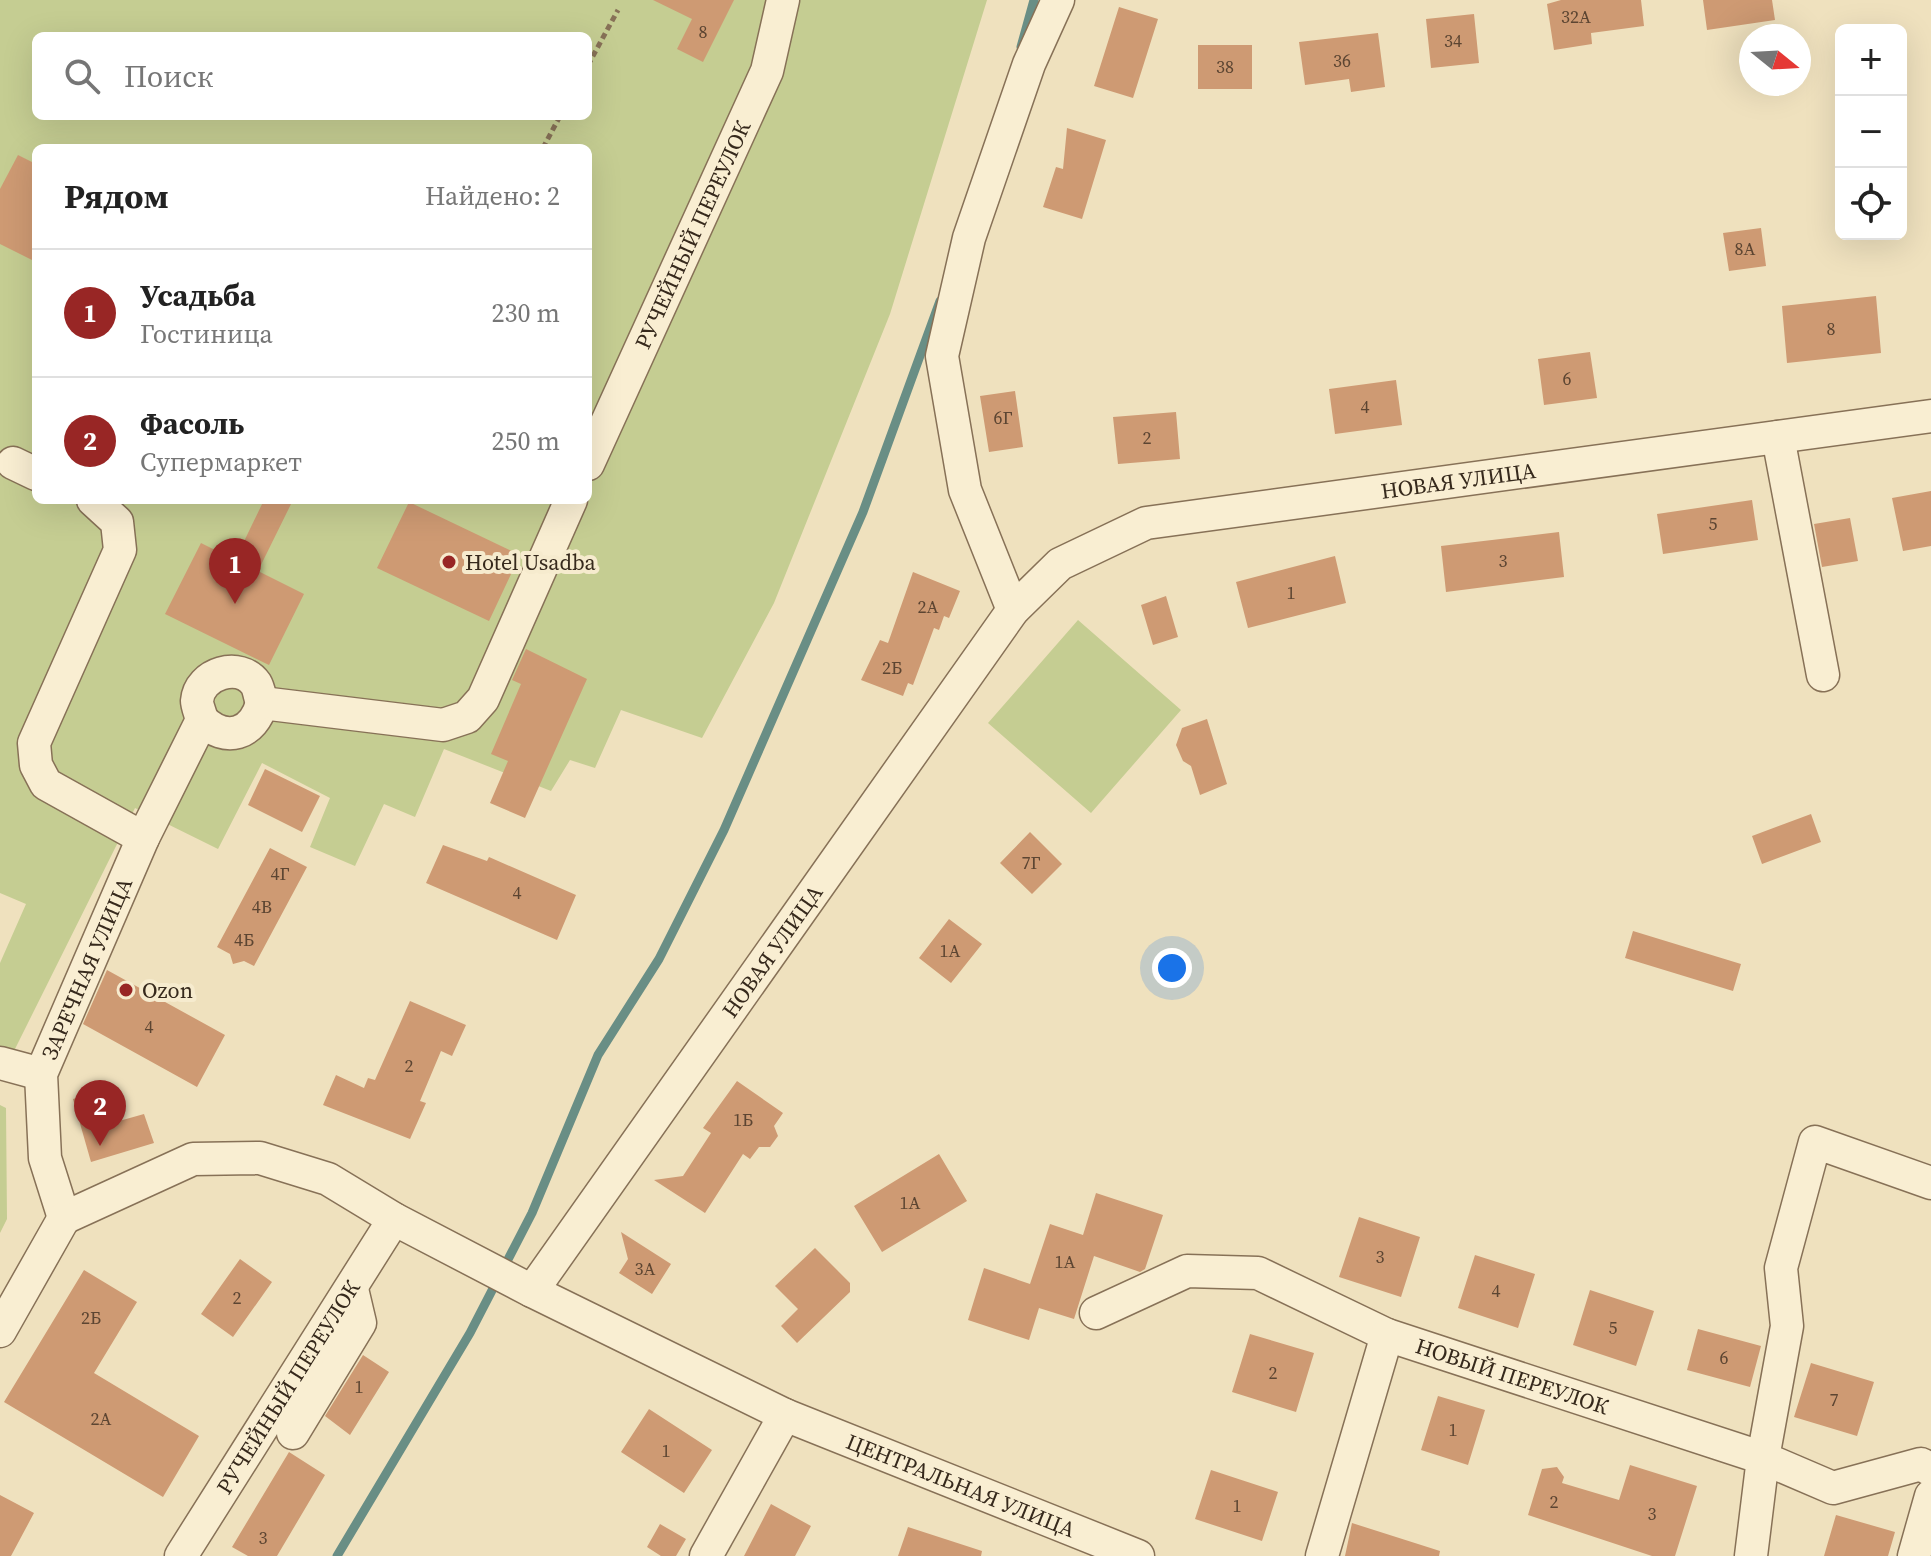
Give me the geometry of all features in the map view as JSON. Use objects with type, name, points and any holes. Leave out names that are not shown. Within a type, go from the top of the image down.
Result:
[{"type":"street","name":"РУЧЕЙНЫЙ ПЕРЕУЛОК","points":[[592,455],[767,71],[783,0]]},
{"type":"street","points":[[1013,610],[965,490],[942,356],[969,238],[1029,64],[1058,0]]},
{"type":"street","name":"НОВАЯ УЛИЦА","points":[[532,1291],[1013,610],[1060,564],[1146,523],[1931,416]]},
{"type":"street","points":[[1778,437],[1823,675]]},
{"type":"street","points":[[97,504],[117,522],[120,550],[34,743],[36,765],[46,784],[143,838]]},
{"type":"street","points":[[202,720],[222,733],[246,731],[257,719],[262,703],[443,725],[467,717],[483,699],[569,504]]},
{"type":"street","name":"ЗАРЕЧНАЯ УЛИЦА","points":[[64,1218],[45,1158],[41,1074],[143,838],[202,720],[197,701],[205,683],[221,672],[240,673],[256,684],[262,703]]},
{"type":"street","points":[[0,1063],[41,1074]]},
{"type":"street","points":[[1751,1556],[1763,1458],[1787,1326],[1781,1268],[1815,1142],[1931,1183]]},
{"type":"street","points":[[0,1331],[64,1218],[193,1159],[260,1158],[328,1179],[394,1219],[532,1291]]},
{"type":"street","name":"РУЧЕЙНЫЙ ПЕРЕУЛОК","points":[[181,1556],[394,1219]]},
{"type":"street","points":[[1096,1313],[1187,1271],[1258,1273],[1387,1335]]},
{"type":"street","points":[[293,1433],[360,1323],[352,1289]]},
{"type":"street","name":"ЦЕНТРАЛЬНАЯ УЛИЦА","points":[[532,1291],[785,1415],[1138,1556]]},
{"type":"street","name":"НОВЫЙ ПЕРЕУЛОК","points":[[1322,1556],[1387,1335],[1763,1458],[1833,1488],[1921,1464],[1931,1470]]},
{"type":"street","points":[[706,1556],[785,1415]]},
{"type":"street","points":[[1914,1556],[1931,1497]]},
{"type":"path","points":[[592,58],[618,10]]},
{"type":"path","points":[[545,144],[558,120]]},
{"type":"green space","points":[[0,0],[987,0],[890,314],[774,603],[702,738],[621,710],[595,768],[570,760],[551,791],[444,749],[415,817],[384,804],[355,866],[310,847],[330,798],[262,763],[218,849],[135,808],[14,1051],[0,1046],[0,963],[26,904],[0,893]]},
{"type":"green space","points":[[1078,620],[1181,710],[1091,813],[988,723]]},
{"type":"green space","points":[[0,1105],[6,1108],[7,1219],[0,1233]]},
{"type":"building","points":[[653,0],[734,0],[703,62],[677,49],[692,19]]},
{"type":"building","points":[[1561,0],[1641,0],[1644,26],[1591,33],[1592,44],[1554,50],[1547,4]]},
{"type":"building","points":[[1703,0],[1772,0],[1775,20],[1707,30]]},
{"type":"building","points":[[1119,7],[1158,19],[1133,98],[1094,86]]},
{"type":"building","points":[[1474,14],[1479,63],[1431,68],[1426,19]]},
{"type":"building","points":[[1378,33],[1385,87],[1351,92],[1349,79],[1305,85],[1299,42]]},
{"type":"building","points":[[1198,45],[1252,45],[1252,89],[1198,89]]},
{"type":"building","points":[[1067,128],[1106,140],[1082,219],[1043,207],[1056,167],[1063,169]]},
{"type":"building","points":[[18,155],[32,162],[32,260],[0,244],[0,189]]},
{"type":"building","points":[[1761,228],[1766,266],[1729,271],[1723,233]]},
{"type":"building","points":[[1876,296],[1881,353],[1787,363],[1782,306]]},
{"type":"building","points":[[1590,352],[1597,398],[1544,405],[1538,359]]},
{"type":"building","points":[[1396,380],[1402,425],[1335,434],[1329,389]]},
{"type":"building","points":[[1015,391],[1023,447],[989,452],[980,396]]},
{"type":"building","points":[[1176,412],[1180,459],[1118,464],[1113,417]]},
{"type":"building","points":[[1931,491],[1931,546],[1903,551],[1892,498]]},
{"type":"building","points":[[1752,500],[1758,540],[1663,554],[1657,514]]},
{"type":"building","points":[[262,504],[291,504],[258,571],[304,594],[269,665],[165,614],[201,543],[235,560]]},
{"type":"building","name":"Hotel Usadba","points":[[408,504],[520,555],[489,621],[377,568]]},
{"type":"building","points":[[1850,518],[1858,561],[1822,567],[1814,524]]},
{"type":"building","points":[[1559,532],[1564,577],[1446,592],[1441,546]]},
{"type":"building","points":[[1335,556],[1346,603],[1248,628],[1236,582]]},
{"type":"building","points":[[913,572],[960,591],[949,618],[944,616],[939,630],[934,628],[913,685],[908,683],[903,696],[861,680],[880,640],[888,643]]},
{"type":"building","points":[[1166,596],[1178,637],[1153,645],[1141,605]]},
{"type":"building","points":[[526,649],[587,679],[525,818],[490,803],[508,761],[491,754],[521,684],[512,680]]},
{"type":"building","points":[[1207,719],[1227,784],[1200,795],[1191,766],[1183,761],[1176,745],[1182,728]]},
{"type":"building","points":[[265,769],[320,796],[302,832],[248,805]]},
{"type":"building","points":[[1811,814],[1821,842],[1762,864],[1752,836]]},
{"type":"building","points":[[1030,832],[1062,864],[1032,894],[1000,863]]},
{"type":"building","points":[[443,845],[487,861],[489,857],[576,895],[557,940],[426,883]]},
{"type":"building","points":[[270,848],[307,867],[254,966],[244,961],[233,964],[230,954],[217,947]]},
{"type":"building","points":[[949,919],[982,944],[951,983],[919,958]]},
{"type":"building","points":[[1633,931],[1741,964],[1733,991],[1625,958]]},
{"type":"building","points":[[107,970],[225,1035],[197,1087],[83,1024]]},
{"type":"building","points":[[410,1001],[466,1025],[452,1056],[441,1051],[420,1101],[426,1103],[410,1139],[323,1105],[336,1075],[364,1088],[368,1078],[375,1080]]},
{"type":"building","points":[[737,1081],[783,1113],[774,1126],[778,1136],[770,1147],[759,1147],[750,1159],[743,1154],[705,1213],[654,1180],[683,1176],[711,1133],[703,1128]]},
{"type":"building","points":[[102,1090],[112,1123],[144,1114],[154,1143],[91,1162],[73,1099]]},
{"type":"building","points":[[939,1154],[967,1201],[882,1252],[854,1206]]},
{"type":"building","points":[[1096,1193],[1163,1215],[1145,1269],[1140,1272],[1094,1256],[1074,1319],[1039,1308],[1029,1340],[968,1320],[984,1268],[1030,1284],[1050,1224],[1083,1235]]},
{"type":"building","points":[[1359,1217],[1420,1237],[1401,1297],[1339,1277]]},
{"type":"building","points":[[621,1232],[671,1264],[652,1294],[619,1273],[628,1259]]},
{"type":"building","points":[[815,1248],[850,1283],[850,1292],[797,1343],[781,1326],[798,1309],[775,1286]]},
{"type":"building","points":[[1475,1255],[1535,1274],[1518,1328],[1458,1308]]},
{"type":"building","points":[[240,1259],[272,1282],[233,1337],[201,1314]]},
{"type":"building","points":[[84,1270],[137,1302],[94,1373],[199,1436],[163,1497],[4,1402]]},
{"type":"building","points":[[1590,1290],[1654,1311],[1636,1366],[1573,1345]]},
{"type":"building","points":[[1698,1329],[1761,1346],[1750,1387],[1687,1370]]},
{"type":"building","points":[[1250,1334],[1314,1353],[1296,1412],[1232,1392]]},
{"type":"building","points":[[363,1355],[389,1372],[350,1435],[325,1416]]},
{"type":"building","points":[[1811,1363],[1874,1382],[1857,1436],[1794,1417]]},
{"type":"building","points":[[1438,1396],[1485,1410],[1468,1465],[1421,1450]]},
{"type":"building","points":[[649,1409],[712,1450],[684,1493],[621,1452]]},
{"type":"building","points":[[289,1452],[325,1475],[277,1556],[248,1556],[232,1547]]},
{"type":"building","points":[[1630,1465],[1697,1486],[1675,1556],[1652,1556],[1528,1515],[1542,1469],[1557,1467],[1564,1477],[1562,1483],[1619,1500]]},
{"type":"building","points":[[1211,1470],[1278,1492],[1262,1541],[1195,1519]]},
{"type":"building","points":[[0,1495],[34,1513],[11,1556],[0,1556]]},
{"type":"building","points":[[771,1504],[811,1526],[795,1556],[744,1556]]},
{"type":"building","points":[[1836,1515],[1895,1532],[1888,1556],[1824,1556]]},
{"type":"building","points":[[1352,1523],[1440,1551],[1439,1556],[1345,1556]]},
{"type":"building","points":[[660,1524],[686,1539],[676,1556],[661,1556],[647,1547]]},
{"type":"building","points":[[908,1527],[982,1551],[981,1556],[898,1556]]},
{"type":"waterway","points":[[1021,47],[1034,0]]},
{"type":"waterway","points":[[337,1556],[470,1333],[532,1213],[598,1055],[659,959],[724,830],[863,512],[940,301]]},
{"type":"place","name":"Hotel Usadba","points":[[449,562]]},
{"type":"place","name":"Усадьба","points":[[235,604]]},
{"type":"place","name":"Ozon","points":[[126,990]]},
{"type":"place","name":"Фасоль","points":[[100,1146]]}]
